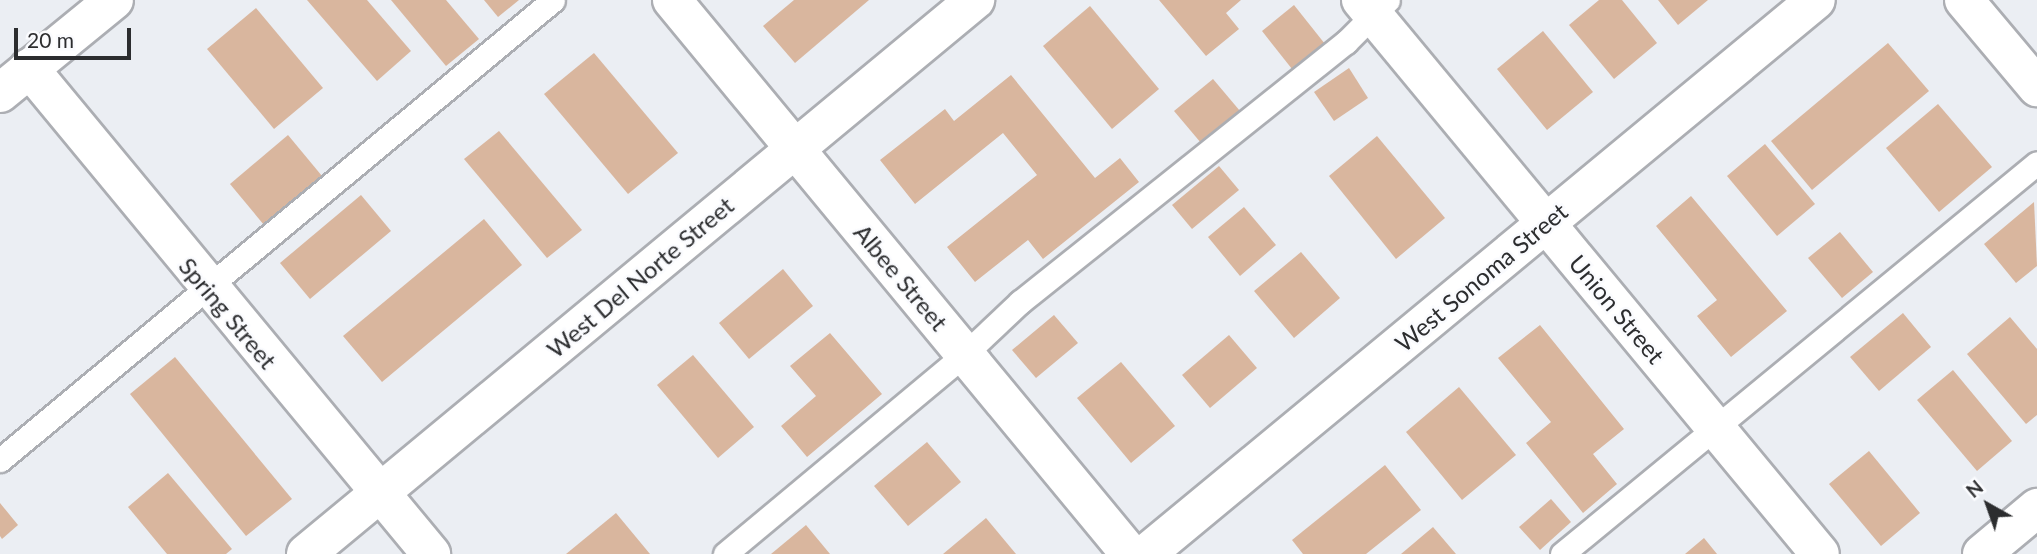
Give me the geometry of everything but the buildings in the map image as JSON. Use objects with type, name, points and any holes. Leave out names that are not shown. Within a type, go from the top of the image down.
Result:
[{"type":"street","points":[[0,93],[114,0]]},
{"type":"street","name":"Albee Street","points":[[673,0],[1130,554]]},
{"type":"street","name":"West Del Norte Street","points":[[306,554],[975,0]]},
{"type":"street","name":"West Sonoma Street","points":[[1146,554],[1816,0]]},
{"type":"street","points":[[1964,0],[2037,87]]},
{"type":"street","name":"Union Street","points":[[1374,4],[1546,223],[1820,554]]},
{"type":"street","name":"Spring Street","points":[[29,68],[207,288],[431,554]]},
{"type":"street","points":[[1982,554],[2037,508]]},
{"type":"lane","points":[[0,460],[553,0]]},
{"type":"lane","points":[[725,554],[965,354],[1020,302],[1346,42],[1374,4]]},
{"type":"lane","points":[[1562,554],[2037,163]]}]
